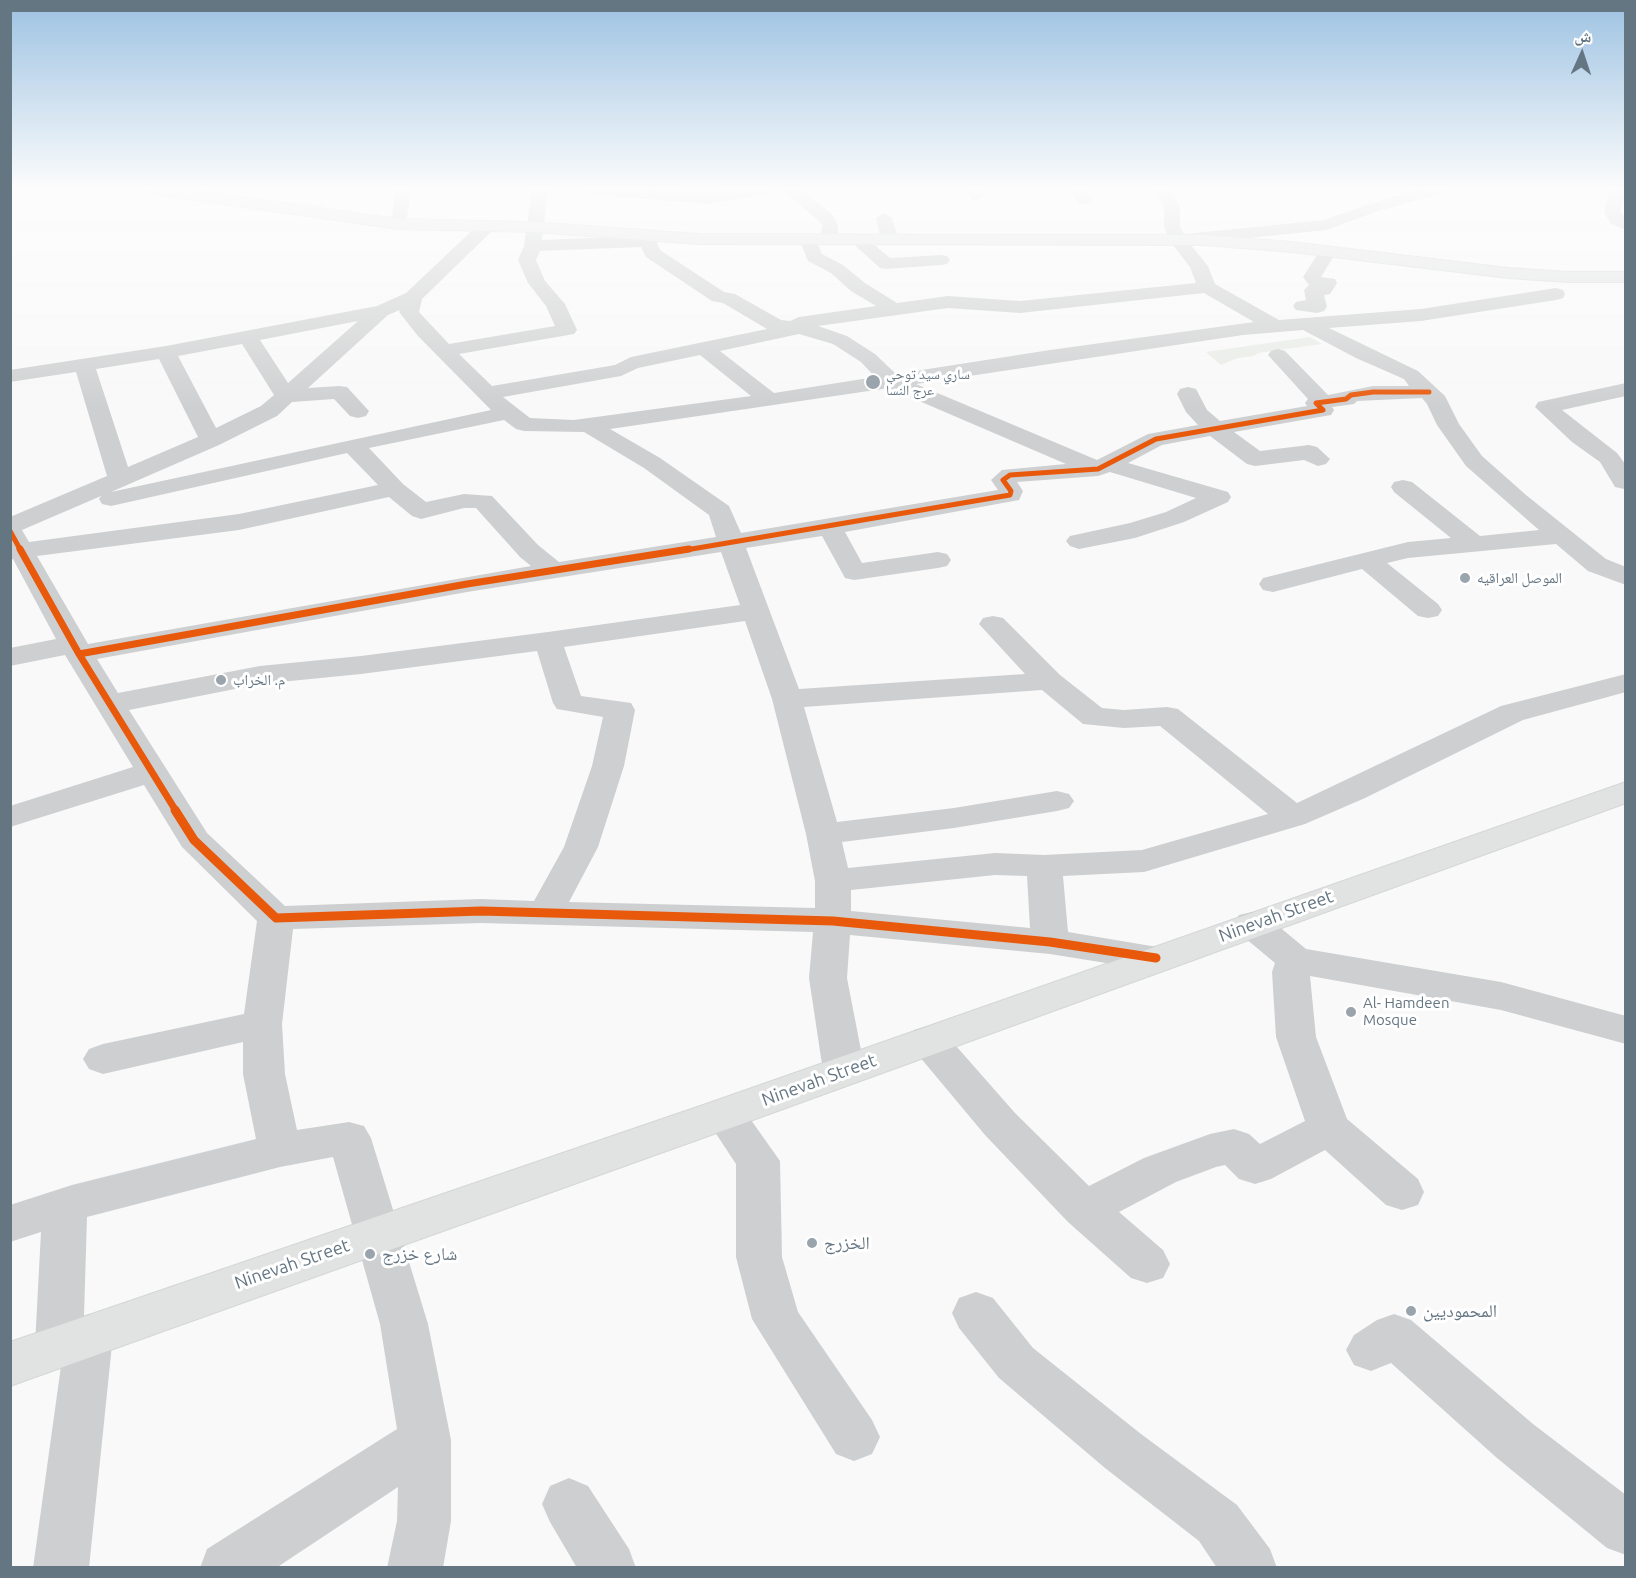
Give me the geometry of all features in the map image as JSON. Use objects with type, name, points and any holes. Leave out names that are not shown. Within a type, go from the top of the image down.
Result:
[{"type":"main road","points":[[1423,263],[1508,273],[1568,277],[1626,277]]},
{"type":"main road","name":"Ninevah Street","points":[[10,1364],[724,1114],[1626,792]]},
{"type":"street","points":[[10,376],[166,352],[381,311],[413,297],[449,263]]},
{"type":"street","points":[[444,351],[567,330],[555,304],[537,283],[527,263]]},
{"type":"street","points":[[665,263],[719,297],[728,298],[759,318],[777,326],[803,327],[840,340],[868,358],[891,381],[1103,467],[1219,497],[1175,517],[1135,530],[1078,541]]},
{"type":"street","points":[[826,263],[893,309]]},
{"type":"street","points":[[884,263],[905,263]]},
{"type":"street","points":[[1196,263],[1207,287]]},
{"type":"street","points":[[413,297],[409,312],[444,351],[508,413],[524,424],[574,427],[770,400],[1050,356],[1243,329],[1276,327],[1306,316],[1317,307],[1313,290],[1323,290],[1328,283],[1316,282],[1312,277],[1321,263]]},
{"type":"street","points":[[1508,273],[1508,285],[1517,299]]},
{"type":"street","points":[[777,326],[948,302],[1020,307],[1207,287],[1276,327]]},
{"type":"street","points":[[1306,316],[1421,315],[1556,294]]},
{"type":"street","points":[[18,535],[120,479],[211,440],[269,411],[381,311]]},
{"type":"street","points":[[1421,315],[1444,330]]},
{"type":"street","points":[[1306,316],[1363,354],[1411,375],[1429,392],[1448,425],[1474,461],[1597,565],[1626,577]]},
{"type":"street","points":[[486,393],[621,370],[632,363],[803,327]]},
{"type":"street","points":[[247,336],[285,396]]},
{"type":"street","points":[[704,348],[770,400]]},
{"type":"street","points":[[166,352],[211,440]]},
{"type":"street","points":[[1278,354],[1323,402]]},
{"type":"street","points":[[84,365],[120,479]]},
{"type":"street","points":[[1624,482],[1609,458],[1580,437],[1546,407],[1626,389]]},
{"type":"street","points":[[285,396],[339,392],[358,411]]},
{"type":"street","points":[[10,657],[76,650],[246,623],[830,527],[1010,495],[1011,491],[1003,480],[1010,475],[1103,467],[1156,439],[1323,410],[1316,403],[1346,399],[1351,395],[1373,392],[1429,392]]},
{"type":"street","points":[[1188,394],[1197,412],[1215,429],[1255,459],[1309,452],[1318,459]]},
{"type":"street","points":[[18,535],[352,445],[508,413]]},
{"type":"street","points":[[588,425],[652,463],[720,511],[787,699],[823,834],[833,881],[834,921],[828,978],[844,1071]]},
{"type":"street","points":[[352,445],[376,466],[394,489],[421,511],[464,501],[483,501],[529,551],[555,571]]},
{"type":"street","points":[[1403,487],[1474,544]]},
{"type":"street","points":[[18,535],[239,522],[394,489]]},
{"type":"street","points":[[830,527],[854,572],[938,560]]},
{"type":"street","points":[[18,535],[76,650],[194,840],[276,918],[481,911],[834,921],[1050,942],[1156,958]]},
{"type":"street","points":[[1273,584],[1408,550],[1562,536]]},
{"type":"street","points":[[1367,560],[1428,610]]},
{"type":"street","points":[[110,704],[260,675],[361,666],[756,611]]},
{"type":"street","points":[[993,624],[1049,681],[1094,717],[1124,719],[1167,716],[1293,817]]},
{"type":"street","points":[[545,913],[581,847],[608,766],[620,710],[568,703],[548,641]]},
{"type":"street","points":[[787,699],[1049,681]]},
{"type":"street","points":[[833,881],[995,864],[1044,866],[1144,861],[1293,817],[1512,713],[1626,683]]},
{"type":"street","points":[[10,817],[152,772]]},
{"type":"street","points":[[823,834],[954,818],[1056,801]]},
{"type":"street","points":[[1044,866],[1050,942]]},
{"type":"street","points":[[276,918],[262,1024],[264,1074],[280,1150]]},
{"type":"street","points":[[1252,924],[1295,960],[1501,996],[1626,1030]]},
{"type":"street","points":[[1295,960],[1291,972],[1296,1037],[1329,1128],[1402,1192]]},
{"type":"street","points":[[103,1059],[262,1024]]},
{"type":"street","points":[[928,1040],[1000,1124],[1084,1209],[1147,1264]]},
{"type":"street","points":[[724,1114],[758,1161],[759,1257],[776,1318],[854,1437]]},
{"type":"street","points":[[1084,1209],[1160,1170],[1210,1151],[1234,1146],[1255,1167],[1329,1128]]},
{"type":"street","points":[[10,1224],[72,1203],[280,1150],[349,1138],[404,1324],[424,1440],[424,1521],[416,1568]]},
{"type":"street","points":[[61,1568],[74,1340],[64,1218],[72,1203]]},
{"type":"street","points":[[976,1313],[1016,1363],[1123,1452],[1218,1523],[1250,1568]]},
{"type":"street","points":[[1371,1350],[1394,1335],[1515,1441],[1626,1529]]},
{"type":"street","points":[[226,1568],[424,1440]]},
{"type":"street","points":[[569,1504],[609,1568]]},
{"type":"shaded area","points":[[1310,337],[1322,344],[1258,353],[1221,365],[1206,352]]},
{"type":"cycle path","points":[[79,654],[467,584],[830,527],[1010,495],[1011,491],[1003,480],[1010,475],[1098,469],[1156,439],[1323,410],[1316,403],[1346,399],[1351,395],[1373,392],[1429,392]]},
{"type":"cycle path","points":[[10,531],[79,654],[194,840],[276,918],[481,911],[833,921],[1050,942],[1156,958]]},
{"type":"place","name":"ساري سيد توحي عرج النسا","points":[[873,382]]},
{"type":"place","name":"الموصل العراقيه","points":[[1465,578]]},
{"type":"place","name":"م. الخراب","points":[[221,680]]},
{"type":"place","name":"Al- Hamdeen Mosque","points":[[1351,1012]]},
{"type":"place","name":"الخزرج","points":[[812,1243]]},
{"type":"place","name":"شارع خزرج","points":[[370,1254]]},
{"type":"place","name":"المحموديين","points":[[1411,1311]]}]
